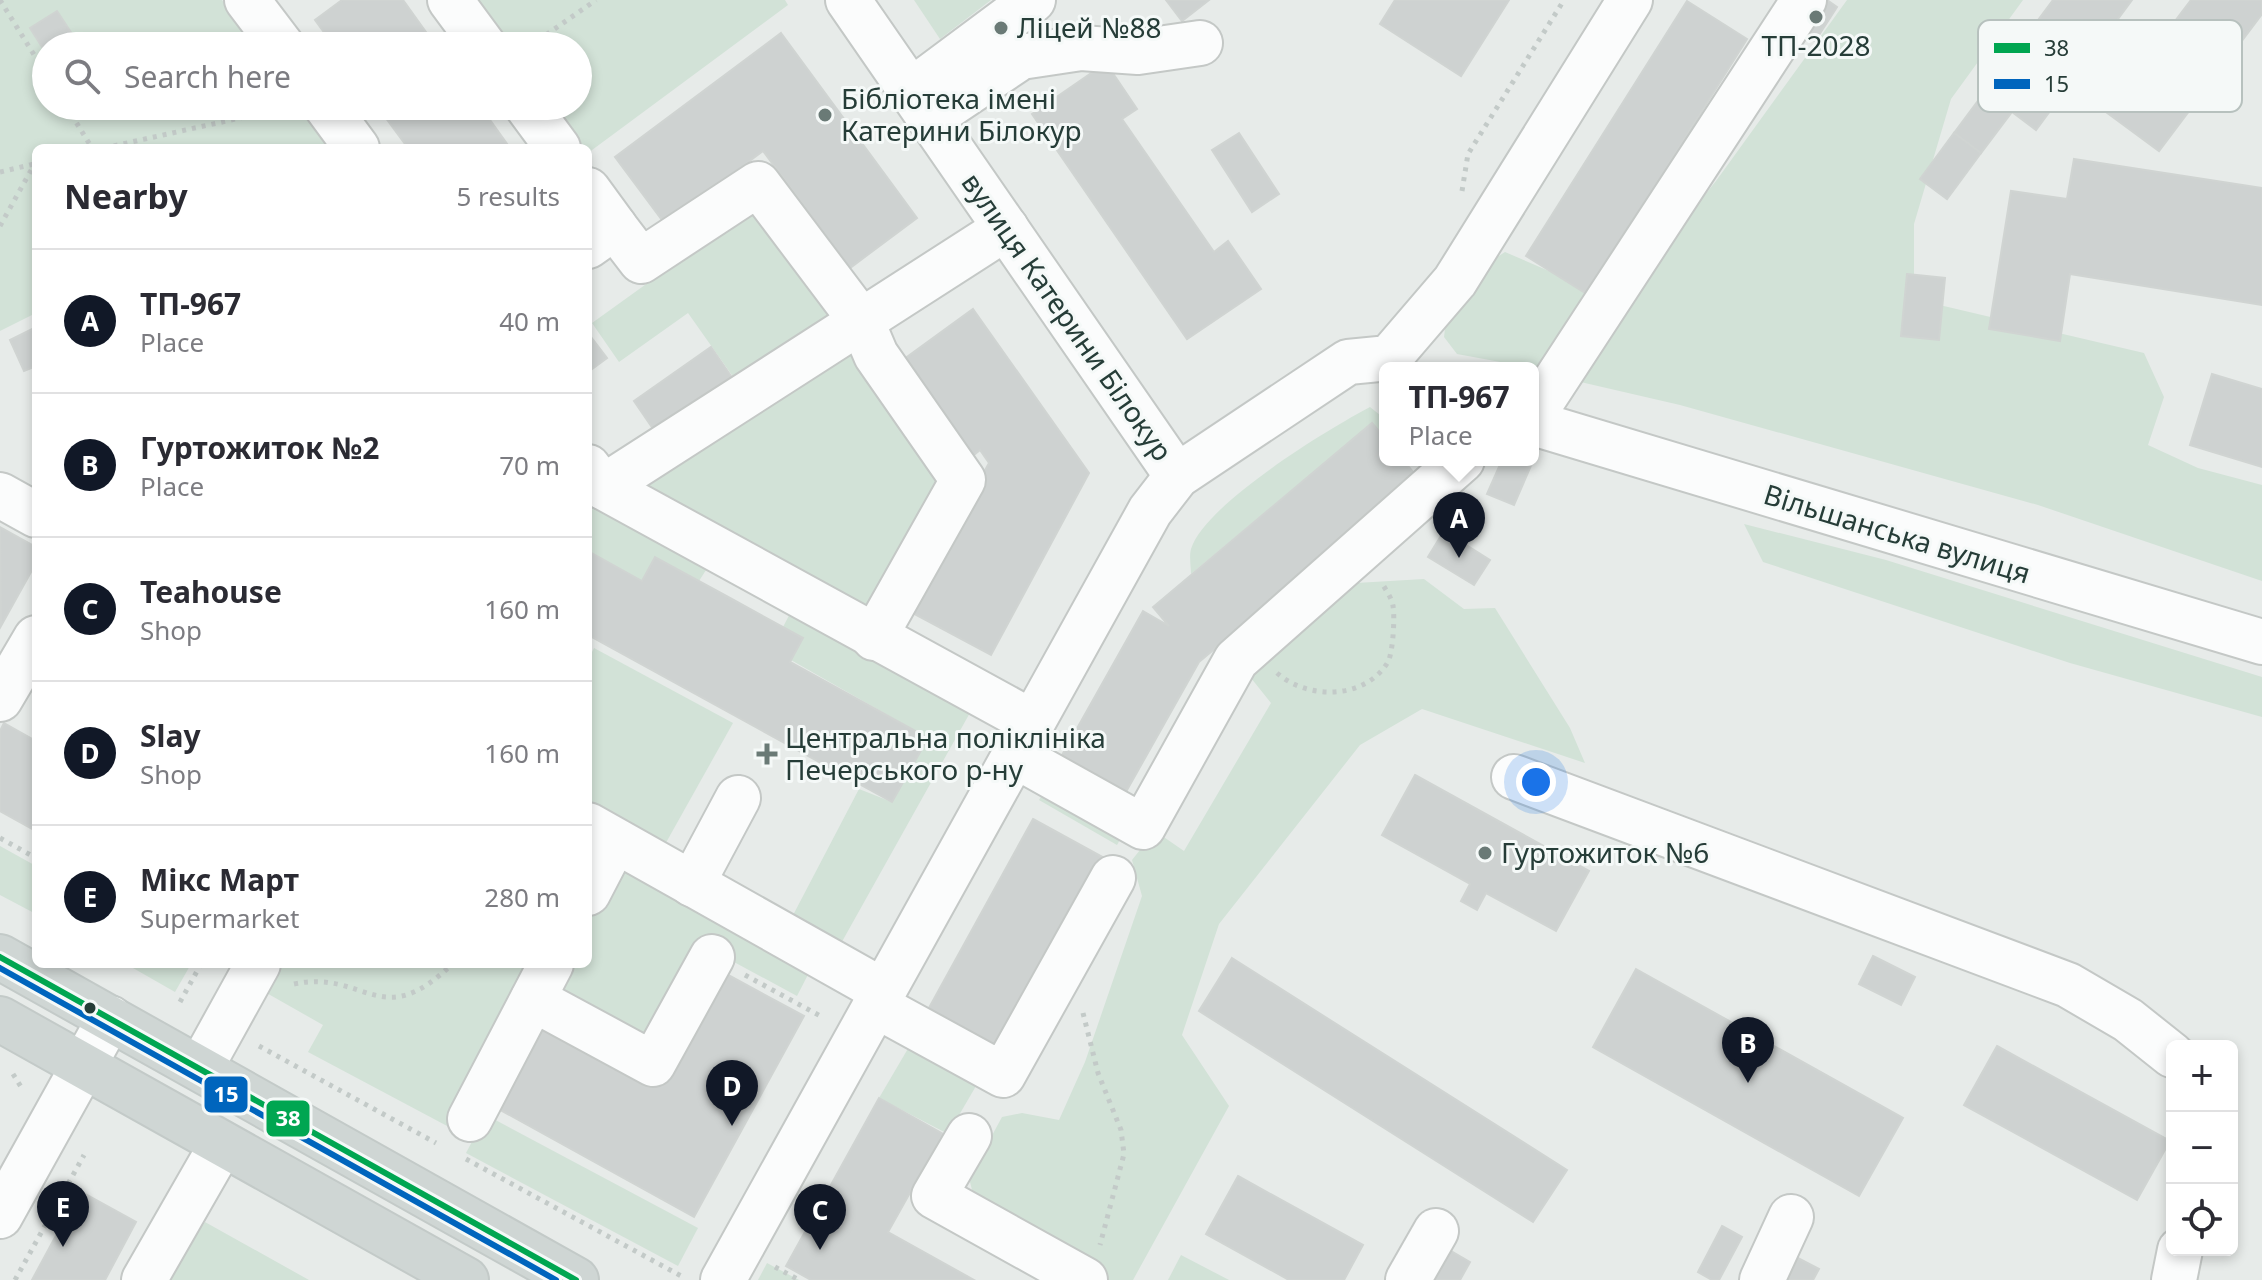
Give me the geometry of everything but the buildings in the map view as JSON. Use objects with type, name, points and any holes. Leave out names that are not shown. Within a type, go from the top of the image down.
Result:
[{"type":"main road","points":[[0,957],[576,1280]]},
{"type":"main road","points":[[0,1019],[466,1280]]},
{"type":"street","points":[[247,0],[271,32]]},
{"type":"street","points":[[450,0],[474,32]]},
{"type":"street","name":"вулиця Катерини Білокур","points":[[848,0],[1177,476]]},
{"type":"street","points":[[921,105],[1033,0]]},
{"type":"street","points":[[1399,362],[1455,281],[1630,0]]},
{"type":"street","points":[[1539,406],[1796,3]]},
{"type":"street","points":[[921,105],[1021,57],[1081,48],[1138,52],[1200,43]]},
{"type":"street","points":[[537,120],[555,144]]},
{"type":"street","points":[[592,204],[601,236],[641,261],[758,184],[862,322],[876,355],[963,480],[874,638]]},
{"type":"street","points":[[1006,228],[862,322],[596,477],[874,638],[1023,739],[1143,827],[1236,660],[1455,466]]},
{"type":"street","points":[[723,1280],[1150,511],[1177,476],[1348,362],[1379,363]]},
{"type":"street","name":"Вільшанська вулиця","points":[[1539,425],[2262,642]]},
{"type":"street","points":[[0,495],[32,513]]},
{"type":"street","points":[[0,699],[32,645]]},
{"type":"street","points":[[1514,777],[2068,985],[2128,1020],[2166,1050]]},
{"type":"street","points":[[692,884],[738,798]]},
{"type":"street","points":[[592,876],[602,833],[692,884],[1003,1075],[1113,878]]},
{"type":"street","points":[[470,1119],[542,982],[653,1064],[712,957]]},
{"type":"street","points":[[201,1067],[254,971]]},
{"type":"street","points":[[0,1216],[110,1018]]},
{"type":"street","points":[[969,1136],[934,1196],[1092,1266]]},
{"type":"street","points":[[144,1280],[222,1144]]},
{"type":"street","points":[[1762,1280],[1791,1217]]},
{"type":"street","points":[[1408,1280],[1436,1231]]},
{"type":"street","points":[[2174,1280],[2179,1256]]},
{"type":"path","points":[[0,0],[32,51]]},
{"type":"path","points":[[550,32],[596,0]]},
{"type":"path","points":[[1460,205],[1468,154],[1564,0]]},
{"type":"path","points":[[75,120],[90,144]]},
{"type":"path","points":[[122,144],[231,120]]},
{"type":"path","points":[[319,120],[340,124]]},
{"type":"path","points":[[0,172],[32,165]]},
{"type":"path","points":[[0,226],[32,169]]},
{"type":"path","points":[[1249,649],[1292,687],[1325,693],[1366,685],[1389,661],[1393,605],[1364,547]]},
{"type":"path","points":[[0,838],[32,856]]},
{"type":"path","points":[[712,957],[824,1018]]},
{"type":"path","points":[[1069,957],[1098,1073],[1121,1130],[1124,1154],[1092,1266]]},
{"type":"path","points":[[180,1002],[199,968]]},
{"type":"path","points":[[254,971],[276,988],[304,982],[341,985],[373,996],[407,998],[448,968]]},
{"type":"path","points":[[15,1280],[84,1155]]},
{"type":"path","points":[[767,1263],[799,1280]]},
{"type":"green space","points":[[0,0],[222,0],[245,32],[32,32],[32,120],[310,120],[331,144],[32,144],[32,315],[0,331]]},
{"type":"green space","points":[[468,0],[785,0],[788,5],[592,150],[592,144],[572,144],[555,120],[592,120],[592,32],[491,32]]},
{"type":"green space","points":[[914,0],[991,0],[940,39]]},
{"type":"green space","points":[[1847,0],[2023,0],[2008,20],[1978,20],[1978,62],[1951,99],[1914,224],[1914,299],[2144,353],[2164,397],[2148,445],[2198,468],[2262,485],[2262,581],[2038,505],[1680,405],[1539,372],[1539,362],[1500,362],[1457,354],[1444,337],[1451,310],[1464,287],[1505,252],[1619,301],[1716,181]]},
{"type":"green space","points":[[752,208],[833,322],[741,388],[688,313],[619,362],[592,323]]},
{"type":"green space","points":[[852,344],[948,481],[863,615],[637,484]]},
{"type":"green space","points":[[1370,407],[1379,414],[1379,431],[1372,423],[1191,574],[1191,549],[1201,531],[1219,511],[1270,469]]},
{"type":"green space","points":[[604,500],[713,559],[699,581],[655,557],[642,581],[592,553],[592,503]]},
{"type":"green space","points":[[1744,524],[1886,560],[2262,677],[2262,717],[2070,663],[1763,562]]},
{"type":"green space","points":[[1424,579],[1464,609],[1495,608],[1570,728],[1585,763],[1422,709],[1360,745],[1219,924],[1182,1035],[1229,1106],[1133,1280],[1106,1280],[974,1198],[969,1178],[1002,1117],[1022,1113],[1059,1120],[1085,1062],[1142,896],[1132,860],[1155,831],[1184,851],[1271,703],[1247,673],[1356,583]]},
{"type":"green space","points":[[795,604],[976,702],[839,947],[791,919],[859,789],[892,802],[928,738],[791,660],[803,638],[783,627]]},
{"type":"green space","points":[[594,648],[733,723],[663,848],[592,808]]},
{"type":"green space","points":[[1049,784],[1126,829],[1117,845],[1039,800]]},
{"type":"green space","points":[[0,846],[32,864],[32,912],[0,895]]},
{"type":"green space","points":[[619,853],[815,961],[797,996],[710,949],[657,1040],[551,983],[559,968],[592,968],[592,905]]},
{"type":"green space","points":[[133,968],[189,968],[175,992]]},
{"type":"green space","points":[[267,968],[537,968],[449,1127],[308,1052],[323,1025],[256,987]]},
{"type":"green space","points":[[916,1035],[983,1074],[948,1134],[879,1098]]},
{"type":"green space","points":[[486,1115],[698,1228],[678,1266],[466,1153]]},
{"type":"green space","points":[[187,1221],[201,1228],[205,1222],[309,1280],[154,1280]]},
{"type":"green space","points":[[1181,1255],[1229,1280],[1168,1280]]},
{"type":"green space","points":[[767,1263],[799,1280],[758,1280]]},
{"type":"transit line","name":"38","points":[[0,957],[576,1280]]},
{"type":"transit line","name":"15","points":[[0,968],[556,1280]]},
{"type":"place","name":"ТП-2028","points":[[1816,17]]},
{"type":"place","name":"Ліцей №88","points":[[1001,28]]},
{"type":"place","name":"Бібліотека імені Катерини Білокур","points":[[825,115]]},
{"type":"place","name":"ТП-967","points":[[1459,558]]},
{"type":"place","name":"Центральна поліклініка Печерського р-ну","points":[[767,754]]},
{"type":"place","name":"Гуртожиток №6","points":[[1485,853]]},
{"type":"place","name":"Гуртожиток №2","points":[[1748,1083]]},
{"type":"place","name":"Slay","points":[[732,1126]]},
{"type":"place","name":"Мікс Март","points":[[63,1247]]},
{"type":"place","name":"Teahouse","points":[[820,1250]]}]
